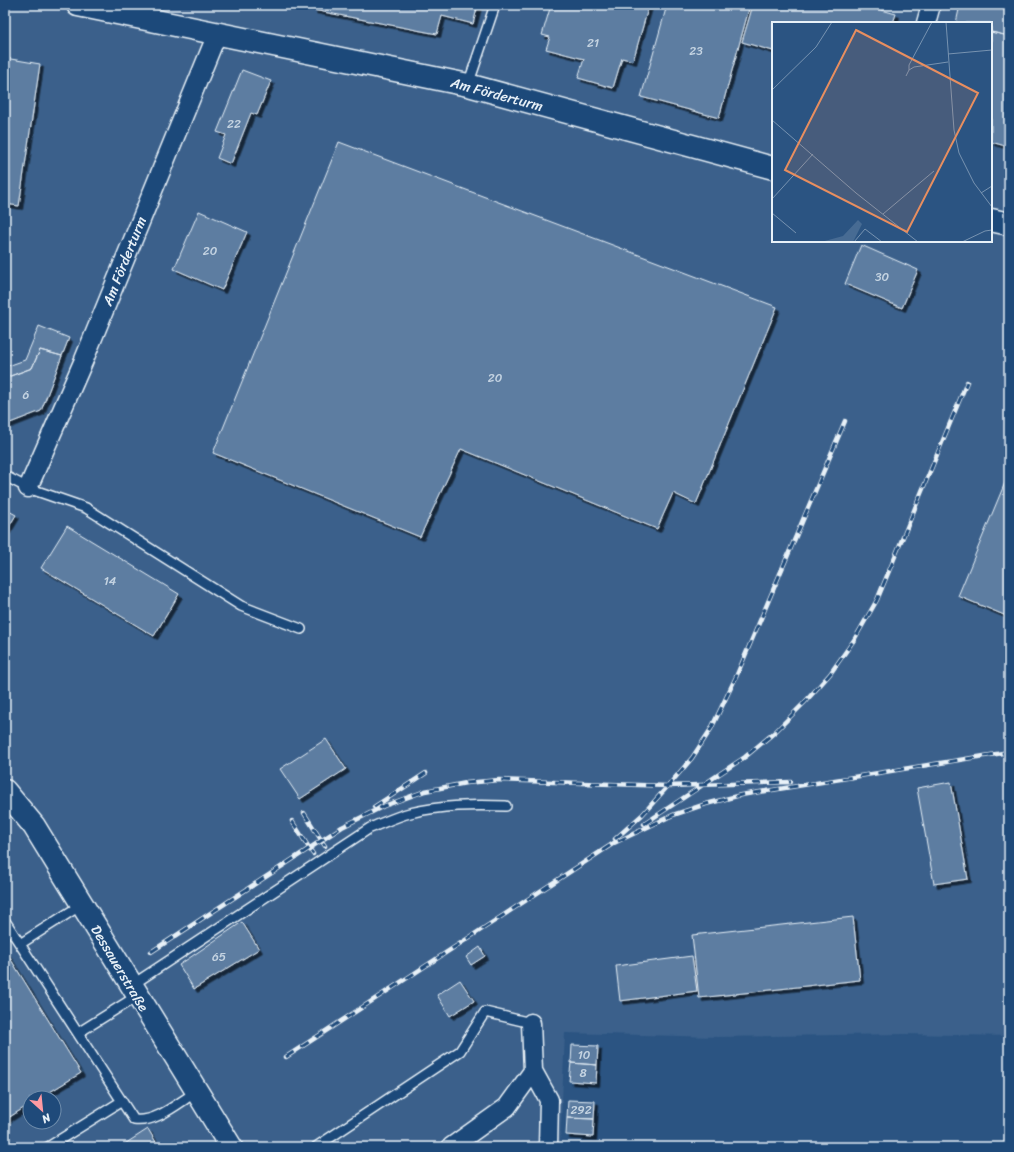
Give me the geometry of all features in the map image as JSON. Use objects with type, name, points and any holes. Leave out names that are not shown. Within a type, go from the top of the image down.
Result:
[{"type":"street","name":"Am Förderturm","points":[[78,5],[468,85],[772,168]]},
{"type":"street","points":[[926,22],[931,5]]},
{"type":"street","name":"Am Förderturm","points":[[28,488],[83,362],[217,34]]},
{"type":"street","points":[[992,220],[1009,224]]},
{"type":"street","name":"Dessauerstraße","points":[[5,791],[34,826],[231,1147]]},
{"type":"street","points":[[531,1023],[533,1071],[549,1100],[548,1147]]},
{"type":"street","points":[[451,1147],[507,1107],[533,1071]]},
{"type":"lane","points":[[468,85],[495,5]]},
{"type":"lane","points":[[5,476],[28,488],[86,508],[241,606],[301,629]]},
{"type":"lane","points":[[78,1033],[134,991],[370,828],[410,813],[439,808],[477,805],[506,806]]},
{"type":"lane","points":[[20,944],[82,905]]},
{"type":"lane","points":[[5,921],[134,1120],[143,1121],[155,1117],[196,1092]]},
{"type":"lane","points":[[316,1147],[460,1051],[485,1012],[531,1023]]},
{"type":"lane","points":[[48,1147],[122,1101]]},
{"type":"shaded area","points":[[5,5],[1009,5],[1009,1036],[904,1034],[717,1037],[565,1033],[560,1147],[5,1147]]},
{"type":"building","points":[[314,5],[478,5],[473,24],[442,16],[437,34],[313,10]]},
{"type":"building","points":[[551,5],[649,5],[633,61],[622,58],[613,88],[578,78],[584,59],[546,49],[550,37],[542,35]]},
{"type":"building","points":[[667,5],[750,5],[719,118],[641,97]]},
{"type":"building","points":[[753,5],[864,5],[896,14],[893,22],[772,22],[772,51],[742,42]]},
{"type":"building","points":[[960,5],[1009,5],[1009,36],[992,32],[992,22],[956,22]]},
{"type":"building","points":[[992,32],[1009,36],[1009,147],[992,142]]},
{"type":"building","points":[[5,58],[40,64],[19,206],[5,204]]},
{"type":"building","points":[[242,70],[271,81],[257,115],[251,113],[231,164],[217,158],[226,135],[217,132]]},
{"type":"building","points":[[339,142],[777,307],[696,504],[673,493],[657,529],[461,449],[420,537],[213,453]]},
{"type":"building","points":[[199,211],[247,232],[222,290],[174,269]]},
{"type":"building","points":[[861,245],[918,270],[902,308],[845,284]]},
{"type":"building","points":[[39,326],[69,338],[62,356],[40,350],[32,368],[5,378],[5,367],[25,360]]},
{"type":"building","points":[[40,350],[62,356],[41,411],[5,425],[5,378],[32,368]]},
{"type":"building","points":[[1009,473],[1009,617],[958,596]]},
{"type":"building","points":[[5,509],[16,515],[5,533]]},
{"type":"building","points":[[67,526],[179,594],[154,636],[41,568]]},
{"type":"building","points":[[326,739],[346,769],[300,799],[280,769]]},
{"type":"building","points":[[951,782],[968,879],[934,884],[917,788]]},
{"type":"building","points":[[853,917],[860,980],[699,998],[692,935]]},
{"type":"building","points":[[242,922],[259,949],[194,989],[179,965]]},
{"type":"building","points":[[480,947],[485,956],[471,965],[466,957]]},
{"type":"building","points":[[5,950],[81,1073],[53,1090],[22,1090],[22,1109],[5,1120]]},
{"type":"building","points":[[692,956],[697,991],[620,1001],[616,966]]},
{"type":"building","points":[[460,980],[474,1001],[450,1016],[437,995]]},
{"type":"building","points":[[572,1045],[598,1046],[597,1065],[571,1063]]},
{"type":"building","points":[[571,1063],[597,1065],[596,1083],[569,1081]]},
{"type":"building","points":[[568,1100],[595,1101],[594,1119],[567,1118]]},
{"type":"building","points":[[567,1118],[594,1119],[593,1137],[566,1135]]},
{"type":"building","points":[[148,1129],[159,1147],[120,1147]]},
{"type":"railway","points":[[644,824],[745,757],[775,732],[830,674],[854,640],[877,600],[967,382]]},
{"type":"railway","points":[[615,839],[642,815],[668,786],[692,758],[711,729],[736,677],[845,421]]},
{"type":"railway","points":[[286,1057],[614,843],[673,815],[706,804],[741,795],[1009,752]]},
{"type":"railway","points":[[374,807],[426,773]]},
{"type":"railway","points":[[151,952],[342,827],[384,806],[425,791],[466,783],[499,780],[668,786],[791,782]]},
{"type":"railway","points":[[304,813],[325,846]]},
{"type":"railway","points":[[292,821],[313,854]]}]
